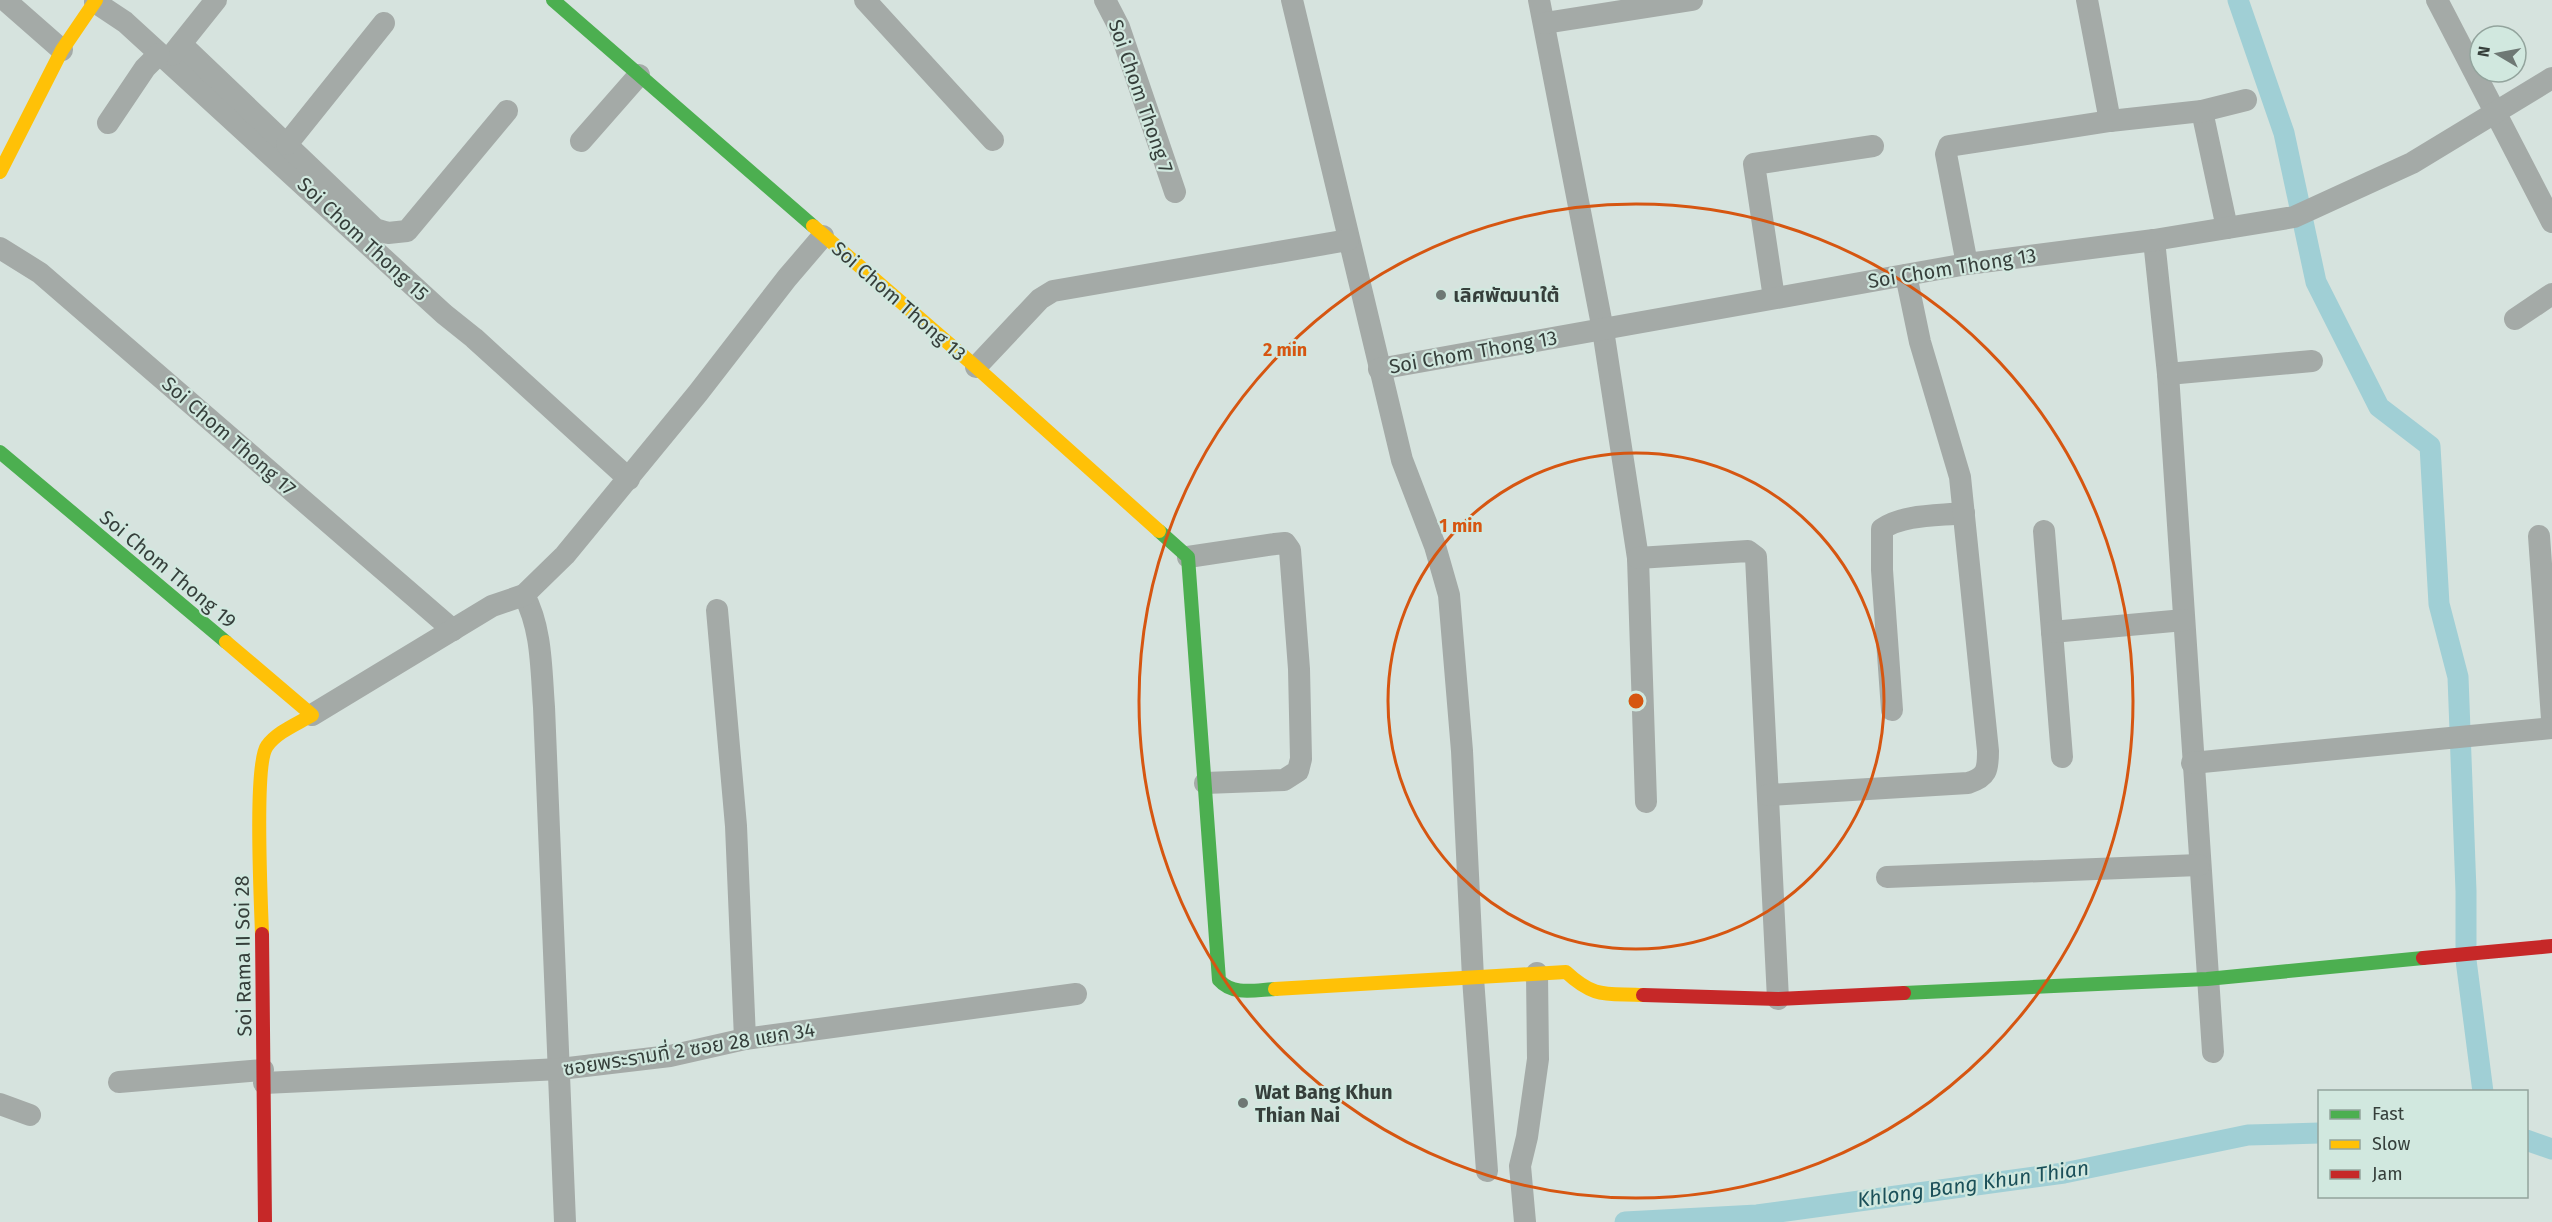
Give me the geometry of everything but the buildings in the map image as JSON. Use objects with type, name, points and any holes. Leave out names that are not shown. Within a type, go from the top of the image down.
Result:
[{"type":"street","points":[[5,0],[62,50]]},
{"type":"street","points":[[108,123],[146,68],[169,53],[216,0]]},
{"type":"street","name":"Soi Chom Thong 13","points":[[553,0],[976,367],[1040,299],[1053,291],[1348,240],[1379,369],[1968,264],[2154,240],[2294,217],[2412,163],[2497,114],[2552,78]]},
{"type":"street","points":[[865,0],[993,140]]},
{"type":"street","name":"Soi Chom Thong 7","points":[[1105,0],[1119,27],[1174,192]]},
{"type":"street","points":[[1292,0],[1348,240]]},
{"type":"street","points":[[1539,0],[1604,330],[1638,558],[1646,802]]},
{"type":"street","points":[[1545,23],[1692,0]]},
{"type":"street","points":[[2087,0],[2110,121]]},
{"type":"street","points":[[2437,0],[2552,222]]},
{"type":"street","points":[[0,172],[62,50],[96,1]]},
{"type":"street","name":"Soi Chom Thong 15","points":[[96,1],[169,53],[444,314],[474,338],[629,479]]},
{"type":"street","points":[[286,144],[384,23]]},
{"type":"street","points":[[169,53],[286,144],[375,229],[388,233],[398,234],[407,231],[507,111]]},
{"type":"street","points":[[581,141],[639,75]]},
{"type":"street","points":[[1968,264],[1947,149],[1954,144],[2110,121],[2202,111],[2246,100]]},
{"type":"street","points":[[2202,111],[2227,228]]},
{"type":"street","points":[[1774,298],[1754,164],[1873,146]]},
{"type":"street","points":[[312,715],[492,606],[524,595],[565,555],[629,479],[787,278],[823,236]]},
{"type":"street","points":[[2154,240],[2168,374],[2192,763],[2213,1052]]},
{"type":"street","name":"Soi Chom Thong 17","points":[[0,248],[40,273],[453,630]]},
{"type":"street","points":[[1768,795],[1968,783],[1982,778],[1986,773],[1988,751],[1960,477],[1920,342],[1905,275]]},
{"type":"street","points":[[2515,319],[2552,294]]},
{"type":"street","points":[[2168,374],[2312,361]]},
{"type":"street","points":[[976,367],[1188,557],[1219,980],[1225,987],[1236,991],[1569,973],[1579,984],[1595,993],[1778,999],[2207,979],[2552,946]]},
{"type":"street","points":[[1379,369],[1402,460],[1435,546],[1449,596],[1461,751],[1486,1171]]},
{"type":"street","name":"Soi Chom Thong 19","points":[[0,452],[312,715]]},
{"type":"street","points":[[1892,710],[1882,570],[1882,529],[1909,519],[1964,513]]},
{"type":"street","points":[[2044,531],[2062,757]]},
{"type":"street","points":[[2539,536],[2552,719]]},
{"type":"street","points":[[1188,557],[1275,544],[1288,545],[1299,669],[1301,759],[1298,771],[1284,780],[1205,783]]},
{"type":"street","points":[[1638,558],[1748,551],[1756,558],[1778,999]]},
{"type":"street","points":[[524,595],[534,614],[537,628],[544,707],[565,1222]]},
{"type":"street","points":[[717,610],[736,826],[745,1039]]},
{"type":"street","points":[[2052,632],[2184,620]]},
{"type":"street","name":"Soi Rama II Soi 28","points":[[265,1222],[260,777],[265,748],[275,737],[312,715]]},
{"type":"street","points":[[2192,763],[2552,728]]},
{"type":"street","points":[[1887,877],[2199,865]]},
{"type":"street","points":[[1525,1222],[1521,1166],[1538,1059],[1537,973]]},
{"type":"street","name":"ซอยพระรามที่ 2 ซอย 28 แยก 34","points":[[119,1082],[560,1069],[670,1056],[745,1039],[1076,994]]},
{"type":"street","points":[[0,1104],[30,1115]]},
{"type":"waterway","points":[[2238,0],[2284,133],[2316,282],[2379,407],[2430,446],[2439,604],[2458,677],[2466,891],[2466,960],[2483,1090]]},
{"type":"waterway","name":"Khlong Bang Khun Thian","points":[[1625,1222],[1757,1215],[2064,1173],[2248,1135],[2318,1133]]},
{"type":"waterway","name":"Khlong Bang Khun Thian","points":[[2528,1141],[2552,1149]]},
{"type":"traffic: fast","points":[[553,0],[813,226]]},
{"type":"traffic: fast","points":[[0,452],[226,642]]},
{"type":"traffic: fast","points":[[1159,531],[1188,557],[1219,980],[1238,990],[1275,989]]},
{"type":"traffic: fast","points":[[1904,993],[2207,979],[2423,958]]},
{"type":"traffic: slow","points":[[0,172],[62,50],[96,0]]},
{"type":"traffic: slow","points":[[813,226],[976,367],[1159,531]]},
{"type":"traffic: slow","points":[[226,642],[312,715],[276,737],[267,746],[263,758],[259,805],[262,934]]},
{"type":"traffic: slow","points":[[1275,989],[1566,972],[1593,991],[1643,995]]},
{"type":"traffic: jam","points":[[262,934],[265,1222]]},
{"type":"traffic: jam","points":[[2423,958],[2552,946]]},
{"type":"traffic: jam","points":[[1643,995],[1778,999],[1904,993]]},
{"type":"place","name":"เลิศพัฒนาใต้","points":[[1441,295]]},
{"type":"place","name":"Wat Bang Khun Thian Nai","points":[[1243,1103]]}]
